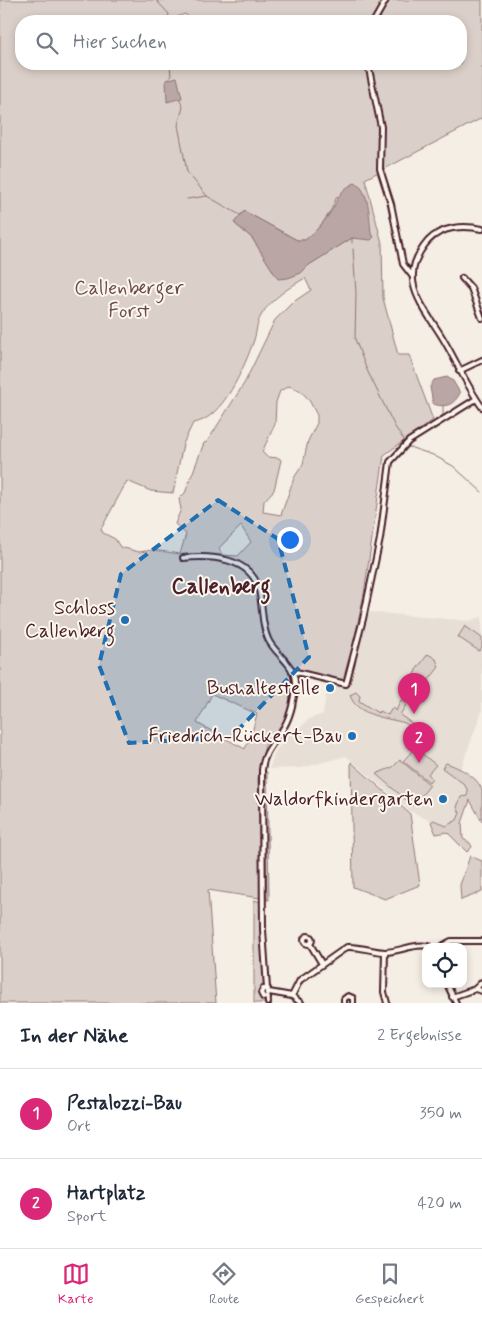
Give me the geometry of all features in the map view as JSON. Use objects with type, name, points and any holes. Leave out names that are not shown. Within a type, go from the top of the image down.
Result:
[{"type":"street","points":[[377,15],[386,0]]},
{"type":"street","points":[[369,70],[381,128],[380,169],[391,204],[403,264],[412,277]]},
{"type":"street","points":[[482,229],[458,227],[437,234],[416,258],[412,277],[421,308],[442,338],[459,371],[482,407]]},
{"type":"street","points":[[462,278],[470,288],[482,318]]},
{"type":"street","points":[[459,371],[482,360]]},
{"type":"street","points":[[292,671],[346,684],[380,539],[390,462],[409,441],[476,399]]},
{"type":"street","points":[[183,558],[215,557],[245,568],[256,582],[259,591],[267,638],[292,671],[295,683],[288,720],[265,754],[262,770],[263,930],[268,1001]]},
{"type":"street","points":[[295,683],[305,674]]},
{"type":"street","points":[[446,943],[451,940],[480,941],[482,936]]},
{"type":"street","points":[[310,944],[322,964]]},
{"type":"street","points":[[292,996],[298,983],[347,947],[385,952],[408,950],[418,945],[422,946]]},
{"type":"street","points":[[385,952],[384,992],[387,1003]]},
{"type":"street","points":[[452,997],[475,989],[482,982]]},
{"type":"street","points":[[449,988],[456,1003]]},
{"type":"street","points":[[268,1001],[260,993],[263,989],[292,996],[301,1003]]},
{"type":"street","points":[[475,989],[482,991]]},
{"type":"street","points":[[344,1003],[344,999],[348,996],[353,998],[353,1003]]},
{"type":"highlighted area","points":[[218,500],[278,539],[309,657],[231,737],[129,743],[99,665],[121,574]]},
{"type":"shaded area","points":[[177,77],[182,98],[167,102],[166,80]]},
{"type":"shaded area","points":[[355,183],[364,192],[369,212],[371,233],[374,237],[371,240],[352,238],[309,265],[301,273],[288,278],[278,279],[252,238],[234,223],[244,211],[297,240],[305,240],[325,221],[341,193]]},
{"type":"shaded area","points":[[447,377],[453,381],[460,393],[452,403],[442,406],[433,404],[430,387],[434,380]]},
{"type":"shaded area","points":[[369,612],[469,621],[482,617],[482,711],[457,779],[464,784],[468,791],[453,832],[410,811],[346,756],[301,768],[269,769],[276,750],[296,726],[302,726],[309,719],[323,714],[328,683],[348,687],[364,621]]},
{"type":"green space","name":"Callenberger Forst","points":[[0,0],[482,0],[482,118],[365,179],[382,243],[383,298],[398,355],[409,355],[433,420],[384,455],[364,594],[346,679],[341,681],[297,671],[291,674],[290,702],[285,720],[265,745],[258,775],[260,898],[208,890],[216,1003],[0,1003]],"holes":[[[337,196],[374,237],[352,238],[309,265],[301,273],[278,278],[252,238],[234,223],[244,211],[297,240],[305,240],[328,215]],[[305,278],[311,290],[292,303],[275,320],[245,382],[207,442],[204,443],[185,493],[179,499],[181,509],[175,524],[186,534],[180,554],[153,550],[139,552],[120,547],[115,539],[103,533],[101,529],[127,481],[151,491],[173,493],[183,444],[193,423],[204,420],[214,412],[231,390],[245,363],[262,314],[276,298]],[[289,386],[301,391],[309,400],[317,415],[317,423],[308,441],[303,464],[294,478],[281,515],[263,512],[264,501],[274,490],[281,460],[279,458],[267,457],[262,452],[275,424],[276,402],[280,391]],[[241,526],[251,542],[238,556],[222,555],[219,548]],[[212,694],[257,714],[245,749],[197,723]]]},
{"type":"green space","points":[[465,626],[482,638],[482,647],[479,651],[458,637]]},
{"type":"green space","points":[[428,654],[436,659],[439,667],[425,685],[413,687],[411,683],[416,670]]},
{"type":"green space","points":[[356,692],[360,696],[359,701],[378,713],[380,711],[388,715],[392,708],[396,711],[401,700],[405,700],[406,705],[400,715],[424,732],[420,735],[405,723],[373,715],[359,708],[353,702],[350,695]]},
{"type":"green space","points":[[415,748],[436,765],[428,774],[432,778],[429,782],[403,761]]},
{"type":"green space","points":[[400,760],[430,785],[413,806],[376,774],[393,767]]},
{"type":"green space","points":[[351,762],[410,814],[420,885],[385,899],[353,887]]},
{"type":"green space","points":[[446,763],[472,777],[477,781],[482,791],[482,822],[470,800],[462,823],[463,839],[470,843],[472,847],[467,852],[447,832],[436,834],[431,822],[434,820],[446,826],[457,820],[460,813],[457,807],[461,797],[467,796],[468,791],[464,784],[442,768]]},
{"type":"green space","points":[[264,772],[267,772],[269,900],[267,900]]},
{"type":"green space","points":[[470,856],[482,861],[482,892],[461,900],[460,885]]},
{"type":"green space","points":[[254,900],[261,902],[262,946],[266,985],[259,989],[260,997],[265,1003],[254,1003]]},
{"type":"waterway","points":[[156,0],[169,15]]},
{"type":"waterway","points":[[170,70],[171,77]]},
{"type":"waterway","points":[[180,100],[183,107],[178,125],[187,172],[207,196],[240,215]]},
{"type":"waterway","points":[[187,199],[207,196]]},
{"type":"waterway","points":[[352,238],[352,243]]},
{"type":"waterway","points":[[353,249],[356,293],[355,339],[366,368],[395,427],[409,447],[433,455],[453,466],[482,492]]},
{"type":"waterway","points":[[406,440],[443,415],[443,406]]},
{"type":"place","name":"Schloss Callenberg","points":[[125,620]]},
{"type":"place","name":"Bushaltestelle","points":[[330,688]]},
{"type":"place","name":"Pestalozzi-Bau","points":[[414,714]]},
{"type":"place","name":"Friedrich-Rückert-Bau","points":[[352,736]]},
{"type":"place","name":"Hartplatz","points":[[419,763]]},
{"type":"place","name":"Waldorfkindergarten","points":[[443,799]]},
{"type":"district","name":"Callenberg","points":[[221,587]]}]
